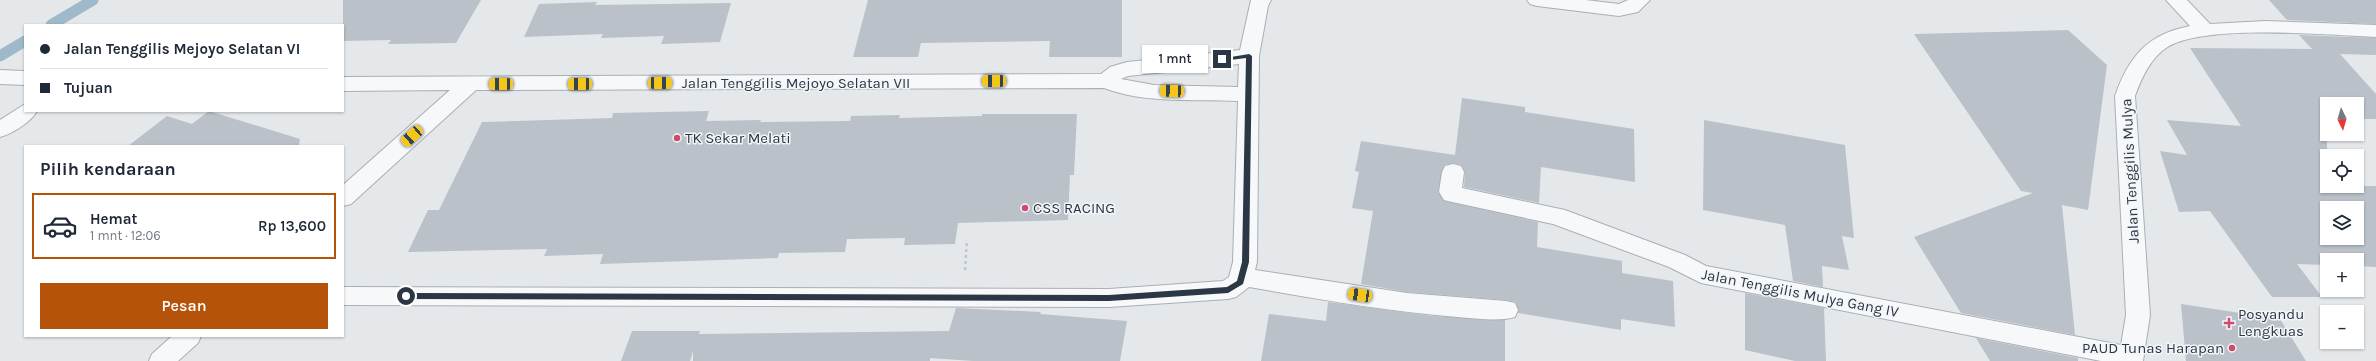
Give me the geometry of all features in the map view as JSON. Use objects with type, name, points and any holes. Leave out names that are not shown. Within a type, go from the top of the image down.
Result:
[{"type":"street","points":[[344,296],[1109,298],[1220,292],[1234,288],[1243,277],[1245,262],[1249,131],[1247,94],[1249,56],[1258,6],[1261,0]]},
{"type":"street","points":[[1537,0],[1619,10],[1631,8],[1640,0]]},
{"type":"street","points":[[2176,0],[2205,30]]},
{"type":"street","name":"Jalan Tenggilis Mulya","points":[[2132,359],[2138,316],[2124,96],[2134,71],[2162,42],[2175,36],[2205,30],[2309,28],[2376,31]]},
{"type":"street","points":[[1106,81],[1117,72],[1127,69],[1249,56]]},
{"type":"street","points":[[1,77],[24,78]]},
{"type":"street","name":"Jalan Tenggilis Mejoyo Selatan VII","points":[[344,84],[469,85],[1106,81],[1120,88],[1247,94]]},
{"type":"street","points":[[344,197],[469,85]]},
{"type":"street","points":[[0,130],[26,112]]},
{"type":"street","name":"Jalan Tenggilis Mulya Gang IV","points":[[1453,172],[1450,192],[1452,194],[1557,216],[1677,261],[1701,274],[2132,359]]},
{"type":"street","points":[[1243,277],[1374,297],[1474,309],[1506,310]]},
{"type":"street","points":[[161,361],[187,337]]},
{"type":"building","points":[[343,0],[481,0],[456,43],[388,44],[391,40],[344,41]]},
{"type":"building","points":[[868,0],[1122,0],[1122,57],[1049,57],[1050,41],[921,43],[918,57],[853,57]]},
{"type":"building","points":[[2269,0],[2376,0],[2376,24],[2287,20]]},
{"type":"building","points":[[597,2],[595,5],[731,3],[720,42],[661,44],[664,36],[601,38],[603,34],[524,37],[539,4]]},
{"type":"building","points":[[2068,30],[2107,65],[2088,210],[2062,205],[2075,335],[1961,313],[1914,237],[2033,193],[2021,191],[1914,34]]},
{"type":"building","points":[[2299,35],[2376,38],[2376,55],[2340,54],[2376,94],[2376,119],[2364,119],[2364,97],[2320,97],[2320,141],[2327,141],[2327,149],[2320,149],[2320,193],[2364,193],[2364,186],[2376,186],[2376,267],[2364,266],[2364,253],[2320,253],[2320,265],[2297,264],[2320,294],[2320,297],[2272,297],[2210,211],[2179,212],[2160,151],[2187,155],[2167,120],[2241,126],[2190,48],[2312,49]]},
{"type":"building","points":[[1462,98],[1525,107],[1525,112],[1634,129],[1635,182],[1541,167],[1539,203],[1464,187],[1465,171],[1461,165],[1453,163],[1444,165],[1438,192],[1444,201],[1538,222],[1537,247],[1622,261],[1622,273],[1673,281],[1675,327],[1621,319],[1621,330],[1518,313],[1516,302],[1506,300],[1407,292],[1361,284],[1373,211],[1352,208],[1359,172],[1355,171],[1361,141],[1455,155]]},
{"type":"building","points":[[709,111],[706,121],[761,120],[760,122],[850,121],[851,116],[900,115],[899,118],[982,116],[982,114],[1077,114],[1074,175],[1070,175],[1068,220],[958,223],[955,244],[904,245],[905,238],[847,239],[845,252],[779,253],[778,258],[600,264],[603,254],[544,256],[547,249],[408,252],[428,210],[439,210],[482,122],[612,118],[613,113]]},
{"type":"building","points":[[208,112],[212,112],[300,139],[299,145],[129,145],[167,116],[192,124]]},
{"type":"building","points":[[1704,120],[1845,145],[1854,238],[1842,236],[1849,270],[1822,266],[1823,287],[1793,281],[1785,225],[1703,210]]},
{"type":"building","points":[[1745,293],[1824,308],[1826,361],[1795,361],[1745,350]]},
{"type":"building","points":[[1328,302],[1431,316],[1505,320],[1505,361],[1261,361],[1269,314],[1326,321]]},
{"type":"building","points":[[2181,304],[2280,319],[2306,361],[2186,361]]},
{"type":"building","points":[[956,308],[1041,312],[1040,314],[1127,321],[1120,361],[973,361],[930,358],[930,361],[693,361],[693,351],[690,361],[621,361],[632,331],[700,331],[699,334],[949,331]]},
{"type":"building","points":[[1976,338],[2078,358],[2078,361],[1990,361]]},
{"type":"waterway","points":[[53,24],[93,0]]},
{"type":"waterway","points":[[0,56],[24,42]]},
{"type":"place","name":"TK Sekar Melati","points":[[677,138]]},
{"type":"place","name":"CSS RACING","points":[[1025,208]]},
{"type":"place","name":"Posyandu Lengkuas","points":[[2229,323]]},
{"type":"place","name":"PAUD Tunas Harapan","points":[[2232,348]]},
{"type":"route","points":[[406,296],[1109,298],[1220,292],[1228,290],[1234,288],[1240,282],[1243,277],[1245,262],[1249,131],[1247,94],[1249,56],[1222,59]]}]
